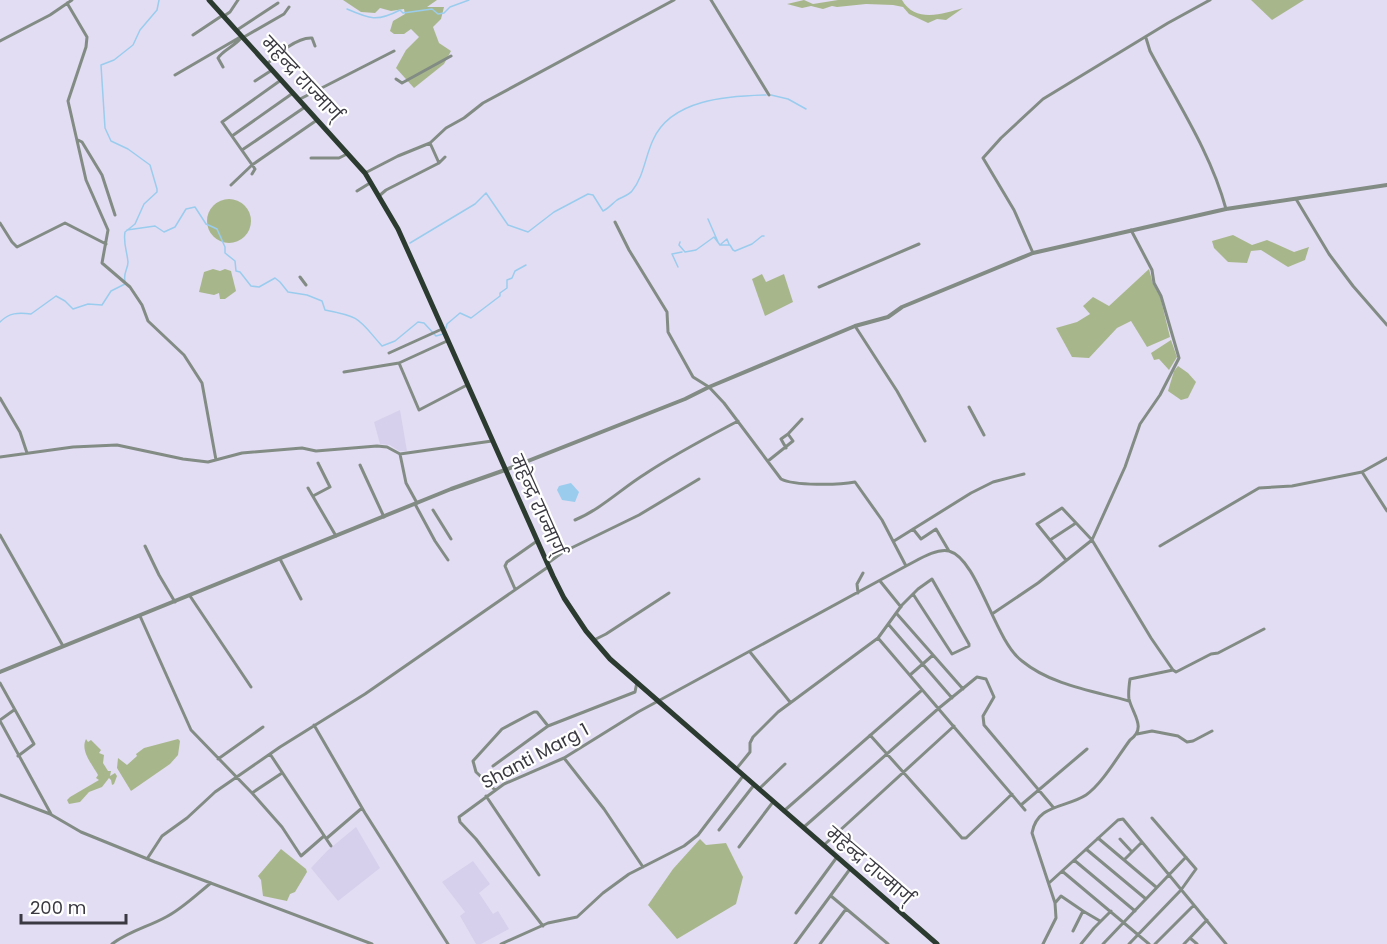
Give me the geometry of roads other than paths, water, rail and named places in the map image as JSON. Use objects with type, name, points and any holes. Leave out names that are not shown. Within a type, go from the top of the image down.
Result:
[{"type":"highway","name":"महेन्द्र राज्मार्ग्","points":[[209,0],[349,153],[371,182],[398,229],[548,566],[564,598],[594,640],[610,659],[658,702],[937,944]]},
{"type":"street","points":[[0,40],[50,15],[72,0]]},
{"type":"street","points":[[193,35],[230,12],[238,0]]},
{"type":"street","points":[[365,173],[430,143],[446,128],[483,103],[674,0]]},
{"type":"street","points":[[711,0],[769,95]]},
{"type":"street","points":[[1033,253],[1014,210],[983,158],[1043,99],[1207,1]]},
{"type":"street","points":[[67,3],[87,37],[86,47],[68,98],[86,180],[108,230],[102,263],[126,283],[137,296],[148,321],[184,355],[202,383],[216,460]]},
{"type":"street","points":[[237,30],[278,3]]},
{"type":"street","points":[[175,75],[284,14],[289,7]]},
{"type":"street","points":[[223,67],[218,58],[219,55],[233,47],[242,37]]},
{"type":"street","points":[[267,64],[280,53],[306,38],[312,38],[315,46]]},
{"type":"street","points":[[1146,38],[1150,51],[1208,158],[1220,186],[1226,209]]},
{"type":"street","points":[[300,99],[394,51]]},
{"type":"street","points":[[396,79],[402,83],[451,56]]},
{"type":"street","points":[[255,81],[273,69]]},
{"type":"street","points":[[252,174],[255,169],[222,122],[283,80]]},
{"type":"street","points":[[232,136],[294,92]]},
{"type":"street","points":[[242,150],[307,106]]},
{"type":"street","points":[[231,185],[252,165],[318,119]]},
{"type":"street","points":[[78,140],[82,142],[102,175],[115,215]]},
{"type":"street","points":[[430,143],[439,163]]},
{"type":"street","points":[[311,158],[339,158],[349,153]]},
{"type":"street","points":[[379,196],[386,189],[439,163],[445,157]]},
{"type":"street","points":[[357,191],[371,182]]},
{"type":"street","points":[[0,672],[416,504],[685,399],[855,326],[888,317],[902,307],[1033,253],[1226,209],[1387,185]]},
{"type":"street","points":[[1296,199],[1329,254],[1387,325]]},
{"type":"street","points":[[615,222],[629,250],[667,312],[668,332],[693,377],[709,387],[738,421],[781,479],[793,483],[843,485],[855,482],[882,520],[906,566]]},
{"type":"street","points":[[0,223],[14,246],[17,247],[65,223],[106,244]]},
{"type":"street","points":[[992,614],[1038,583],[1092,540],[1125,467],[1140,424],[1160,395],[1179,358],[1161,296],[1154,284],[1152,270],[1131,230]]},
{"type":"street","points":[[819,287],[919,244]]},
{"type":"street","points":[[300,277],[306,285]]},
{"type":"street","points":[[855,326],[925,441]]},
{"type":"street","points":[[389,353],[442,329]]},
{"type":"street","points":[[344,372],[399,363],[447,340]]},
{"type":"street","points":[[399,363],[419,410],[467,385]]},
{"type":"street","points":[[0,398],[20,432],[27,453]]},
{"type":"street","points":[[969,407],[984,435]]},
{"type":"street","points":[[786,447],[781,439],[802,419]]},
{"type":"street","points":[[575,520],[592,513],[682,451],[738,421]]},
{"type":"street","points":[[767,461],[793,441],[788,434]]},
{"type":"street","points":[[0,458],[73,447],[117,445],[208,462],[242,453],[302,448],[316,451],[377,446],[387,447],[400,454],[492,441]]},
{"type":"street","points":[[400,454],[406,483],[435,541],[448,560]]},
{"type":"street","points":[[1160,546],[1259,488],[1304,484],[1362,472],[1387,458]]},
{"type":"street","points":[[313,496],[330,487],[318,463]]},
{"type":"street","points":[[360,465],[384,517]]},
{"type":"street","points":[[1362,472],[1387,511]]},
{"type":"street","points":[[894,541],[971,493],[993,482],[1024,474]]},
{"type":"street","points":[[147,859],[171,827],[187,818],[215,792],[314,725],[365,694],[548,566],[562,552],[641,514],[699,479]]},
{"type":"street","points":[[308,488],[336,536]]},
{"type":"street","points":[[1066,560],[1037,524],[1062,508],[1092,540],[1173,670]]},
{"type":"street","points":[[433,510],[451,539]]},
{"type":"street","points":[[1050,540],[1076,523]]},
{"type":"street","points":[[913,529],[921,539],[936,529],[949,551],[968,566],[1009,648],[1022,662],[1062,682],[1130,701]]},
{"type":"street","points":[[0,535],[63,646]]},
{"type":"street","points":[[516,589],[505,566],[507,562],[537,542]]},
{"type":"street","points":[[145,546],[175,602]]},
{"type":"street","name":"Shanti Marg 1","points":[[543,926],[458,819],[459,817],[510,781],[564,758],[638,712],[922,557],[949,551]]},
{"type":"street","points":[[280,559],[301,599]]},
{"type":"street","points":[[858,593],[858,584],[863,573]]},
{"type":"street","points":[[735,770],[750,752],[753,737],[790,702],[878,638],[901,607],[913,594],[932,579],[969,646],[952,654],[913,594]]},
{"type":"street","points":[[880,581],[901,607]]},
{"type":"street","points":[[594,640],[669,593]]},
{"type":"street","points":[[190,596],[251,687]]},
{"type":"street","points":[[897,614],[963,689]]},
{"type":"street","points":[[140,616],[191,730],[282,827],[302,856],[362,808]]},
{"type":"street","points":[[889,625],[952,698]]},
{"type":"street","points":[[1043,944],[1056,918],[1055,903],[1032,833],[1034,825],[1040,816],[1053,807],[1085,795],[1137,734],[1140,726],[1130,701],[1130,679],[1173,670],[1176,672],[1264,628]]},
{"type":"street","points":[[878,638],[1025,810]]},
{"type":"street","points":[[749,652],[790,702]]},
{"type":"street","points":[[910,675],[933,655]]},
{"type":"street","points":[[803,828],[977,677],[986,679],[994,697],[983,716],[984,725],[1053,807]]},
{"type":"street","points":[[493,766],[548,726],[635,692],[637,682]]},
{"type":"street","points":[[0,683],[34,744],[18,756]]},
{"type":"street","points":[[783,811],[923,690]]},
{"type":"street","points":[[14,710],[0,720],[51,814]]},
{"type":"street","points":[[495,790],[476,772],[473,761],[502,729],[534,712],[540,714],[548,726]]},
{"type":"street","points":[[314,725],[362,808],[448,944]]},
{"type":"street","points":[[823,846],[954,726]]},
{"type":"street","points":[[218,759],[263,727]]},
{"type":"street","points":[[1137,734],[1152,731],[1178,736],[1187,742],[1212,731]]},
{"type":"street","points":[[870,735],[964,838],[1012,794]]},
{"type":"street","points":[[1021,805],[1087,749]]},
{"type":"street","points":[[270,754],[331,846]]},
{"type":"street","points":[[564,758],[604,809],[643,867]]},
{"type":"street","points":[[720,830],[756,788],[785,765]]},
{"type":"street","points":[[252,794],[282,772]]},
{"type":"street","points":[[501,944],[557,921],[578,918],[603,893],[629,874],[684,846],[698,835],[743,776]]},
{"type":"street","points":[[0,795],[51,814],[81,832],[147,859],[372,944]]},
{"type":"street","points":[[486,796],[539,875]]},
{"type":"street","points":[[738,847],[773,802]]},
{"type":"street","points":[[1130,944],[1181,890],[1196,868],[1152,818]]},
{"type":"street","points":[[1049,883],[1118,819],[1124,819],[1226,944]]},
{"type":"street","points":[[1098,838],[1156,887]]},
{"type":"street","points":[[1120,839],[1132,852]]},
{"type":"street","points":[[1124,860],[1142,842]]},
{"type":"street","points":[[1086,849],[1146,899]]},
{"type":"street","points":[[796,913],[837,857]]},
{"type":"street","points":[[1103,944],[1186,857]]},
{"type":"street","points":[[1074,860],[1135,911]]},
{"type":"street","points":[[796,943],[850,869]]},
{"type":"street","points":[[1062,871],[1149,944]]},
{"type":"street","points":[[112,944],[125,934],[167,917],[211,883]]},
{"type":"street","points":[[831,896],[888,944]]},
{"type":"street","points":[[1055,903],[1061,896],[1100,921]]},
{"type":"street","points":[[1155,944],[1194,905]]},
{"type":"street","points":[[820,944],[846,909]]},
{"type":"street","points":[[1073,931],[1083,911]]},
{"type":"street","points":[[1082,944],[1111,911]]},
{"type":"street","points":[[1184,944],[1207,920]]},
{"type":"street","points":[[1190,938],[1197,944]]},
{"type":"water","points":[[571,483],[579,492],[575,502],[562,500],[557,490],[559,486]]},
{"type":"waterway","points":[[125,281],[128,262],[125,232],[135,224],[144,204],[157,192],[157,189],[150,165],[128,149],[111,141],[105,128],[101,65],[114,60],[133,45],[140,30],[157,10],[159,0]]},
{"type":"waterway","points":[[347,9],[374,18],[400,10],[403,13],[432,9],[438,14],[469,0]]},
{"type":"waterway","points":[[410,243],[475,204],[486,193],[508,225],[528,232],[554,212],[588,194],[593,195],[603,211],[632,191],[639,179],[653,140],[661,126],[673,116],[702,102],[766,95]]},
{"type":"waterway","points":[[771,95],[788,99],[806,109]]},
{"type":"waterway","points":[[127,230],[155,226],[164,232],[175,227],[186,209],[195,207],[206,224],[217,229],[225,247],[225,253],[235,261],[236,271],[240,272],[251,286],[259,287],[275,278],[288,292],[307,295],[322,301],[325,310],[358,320],[382,346],[395,341],[418,322],[424,323],[436,336],[443,334]]},
{"type":"waterway","points":[[708,219],[718,242]]},
{"type":"waterway","points":[[680,242],[679,245],[685,252],[696,250],[714,237],[720,245],[730,245],[735,251],[764,236]]},
{"type":"waterway","points":[[721,244],[727,239],[729,244]]},
{"type":"waterway","points":[[678,267],[672,254],[682,252]]},
{"type":"waterway","points":[[446,328],[447,324],[460,313],[471,318],[500,296],[500,293],[507,288],[507,280],[512,278],[515,271],[526,265]]},
{"type":"waterway","points":[[0,322],[14,314],[31,314],[56,296],[73,309],[88,304],[102,305],[111,291],[125,284]]}]
